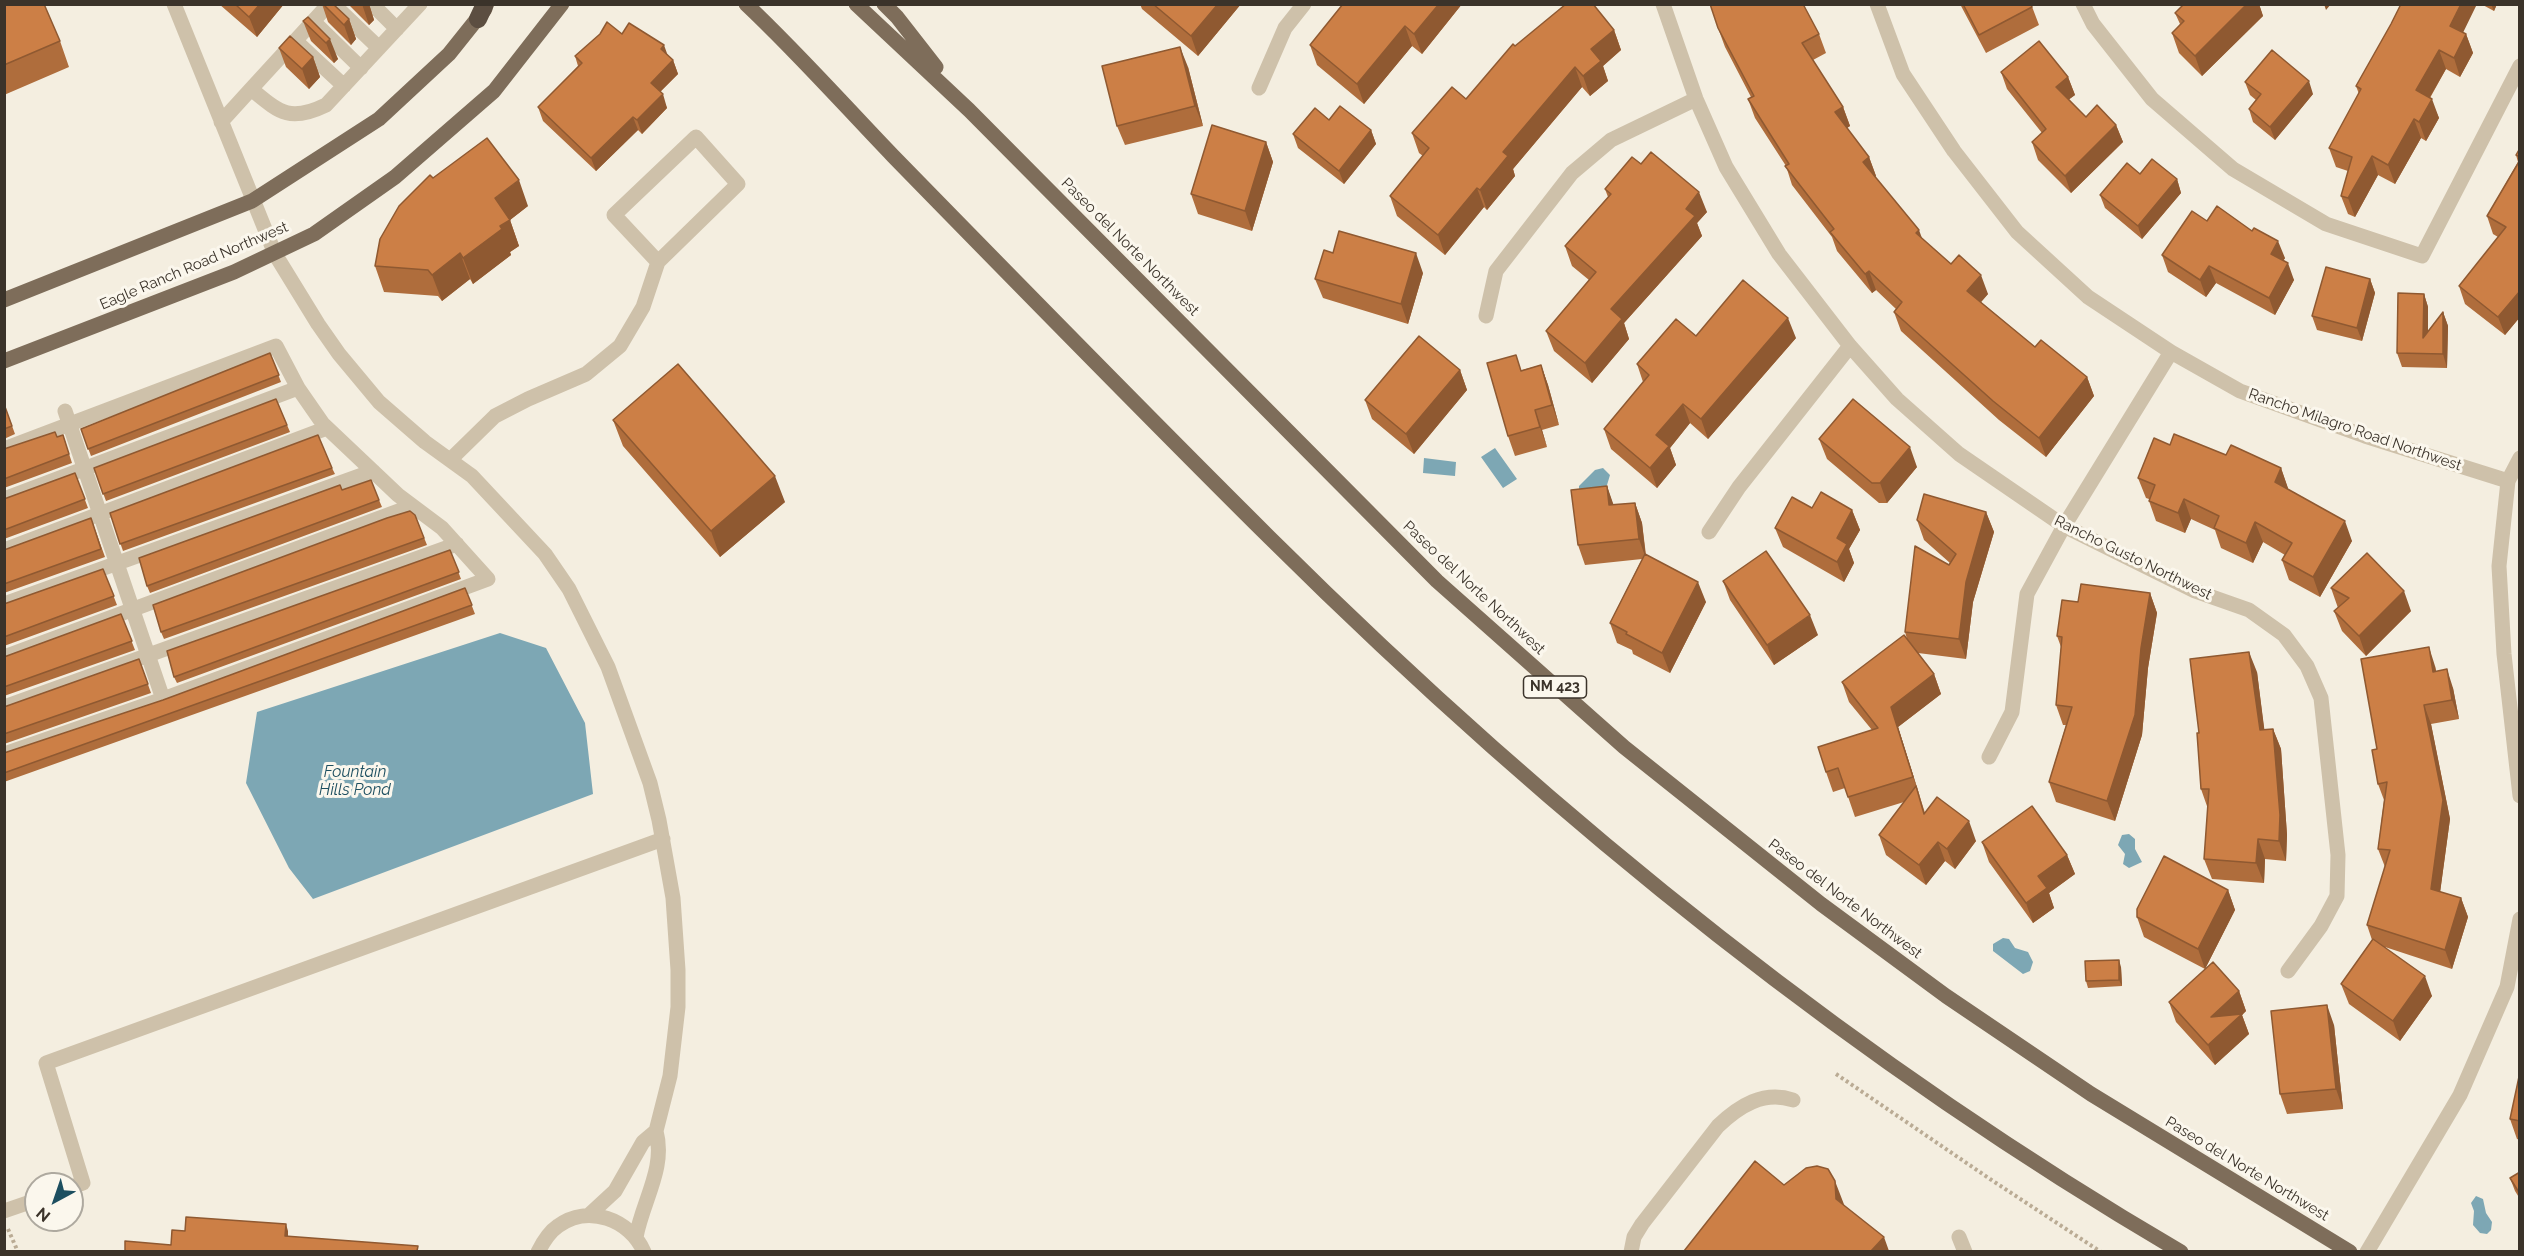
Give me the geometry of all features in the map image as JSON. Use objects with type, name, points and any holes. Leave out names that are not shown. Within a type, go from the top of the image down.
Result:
[{"type":"main road","name":"Eagle Ranch Road Northwest","points":[[4,361],[190,290],[275,254],[314,234],[395,177],[494,91],[562,4]]},
{"type":"main road","points":[[746,4],[1269,538],[1449,710],[1551,800],[1698,922],[1822,1017],[1932,1094],[2044,1168],[2181,1251]]},
{"type":"main road","name":"Paseo del Norte Northwest","points":[[856,4],[969,110],[1406,550],[1484,624],[1624,747],[1821,904],[1946,996],[2100,1100],[2350,1251]]},
{"type":"main road","points":[[884,4],[897,16],[969,110]]},
{"type":"main road","points":[[4,300],[252,201],[379,119],[449,54],[484,9]]},
{"type":"street","points":[[220,122],[331,4],[379,48]]},
{"type":"street","points":[[372,4],[397,29]]},
{"type":"street","points":[[1259,88],[1285,28],[1304,4]]},
{"type":"street","name":"Rancho Gusto Northwest","points":[[1663,4],[1696,99],[1726,166],[1779,254],[1850,346],[1897,399],[1959,454],[2064,526],[2195,591],[2249,610],[2284,634],[2307,666],[2321,699],[2338,855],[2337,896],[2321,926],[2288,971]]},
{"type":"street","name":"Rancho Milagro Road Northwest","points":[[1877,4],[1903,74],[1954,151],[2017,232],[2088,297],[2171,352],[2240,391],[2365,436],[2508,481]]},
{"type":"street","points":[[2083,4],[2093,24],[2152,99],[2233,169],[2326,224],[2422,256],[2520,66]]},
{"type":"street","points":[[251,89],[278,112],[293,114],[313,111],[326,105],[417,5]]},
{"type":"street","points":[[176,6],[220,122],[275,254],[318,324],[358,379],[400,422],[472,477],[545,554],[569,589],[590,628],[624,707],[650,783],[663,839],[676,935],[678,1007],[670,1076],[656,1131],[660,1147],[659,1166],[643,1204],[636,1237]]},
{"type":"street","points":[[314,22],[361,68]]},
{"type":"street","points":[[296,41],[344,86]]},
{"type":"street","points":[[1486,316],[1496,271],[1572,173],[1611,140],[1696,99]]},
{"type":"street","points":[[450,460],[495,416],[586,374],[620,346],[643,307],[658,262],[738,184],[696,137],[615,215],[658,262]]},
{"type":"street","points":[[4,448],[68,418],[276,346],[298,388],[327,428],[412,506],[442,528],[488,579],[163,699],[4,754]]},
{"type":"street","points":[[1709,532],[1739,487],[1850,346]]},
{"type":"street","points":[[1989,757],[2012,712],[2027,594],[2064,526],[2171,352]]},
{"type":"street","points":[[4,499],[298,388]]},
{"type":"street","points":[[68,418],[163,699]]},
{"type":"street","points":[[4,550],[327,428]]},
{"type":"street","points":[[2520,458],[2508,481],[2499,566],[2504,654],[2520,796]]},
{"type":"street","points":[[4,604],[373,471]]},
{"type":"street","points":[[4,657],[412,506]]},
{"type":"street","points":[[4,707],[457,544]]},
{"type":"street","points":[[2504,654],[2520,652]]},
{"type":"street","points":[[80,1172],[46,1063],[663,839]]},
{"type":"street","points":[[2367,1251],[2460,1095],[2507,987],[2520,918]]},
{"type":"street","points":[[1631,1251],[1634,1237],[1642,1224],[1718,1126],[1733,1112],[1748,1102],[1780,1096],[1793,1100]]},
{"type":"street","points":[[589,1215],[615,1191],[643,1142],[656,1131]]},
{"type":"street","points":[[5,1219],[24,1207]]},
{"type":"street","points":[[538,1251],[558,1226],[573,1218],[589,1215],[607,1218],[622,1224],[636,1237],[644,1251]]},
{"type":"path","points":[[1836,1074],[1989,1179],[2101,1251]]},
{"type":"path","points":[[5,1219],[18,1251]]},
{"type":"water","points":[[1495,448],[1517,479],[1503,488],[1481,457]]},
{"type":"water","points":[[1424,458],[1456,462],[1455,476],[1423,473]]},
{"type":"water","points":[[1603,468],[1610,475],[1607,485],[1594,500],[1579,495],[1579,486],[1595,470]]},
{"type":"water","name":"Fountain Hills Pond","points":[[500,633],[546,648],[585,723],[593,794],[313,899],[289,868],[246,783],[257,712]]},
{"type":"water","points":[[2129,834],[2135,839],[2135,849],[2142,862],[2129,868],[2123,864],[2125,854],[2118,845],[2122,835]]},
{"type":"water","points":[[2003,938],[2009,939],[2015,948],[2028,952],[2033,962],[2030,971],[2023,974],[1993,951],[1993,944]]},
{"type":"water","points":[[2476,1196],[2483,1199],[2486,1213],[2492,1222],[2491,1230],[2487,1234],[2480,1233],[2473,1225],[2474,1211],[2471,1203]]},
{"type":"building","points":[[4,4],[44,4],[60,41],[4,65]]},
{"type":"building","points":[[235,4],[260,4],[249,17]]},
{"type":"building","points":[[323,4],[333,4],[349,19],[344,25]]},
{"type":"building","points":[[1153,4],[1218,4],[1191,36]]},
{"type":"building","points":[[1343,4],[1439,4],[1414,34],[1405,26],[1357,84],[1310,45]]},
{"type":"building","points":[[1566,4],[1593,4],[1614,30],[1591,49],[1601,61],[1583,76],[1575,67],[1503,152],[1508,156],[1480,190],[1477,188],[1438,235],[1390,196],[1429,148],[1412,133],[1452,87],[1466,99],[1513,44],[1515,46]]},
{"type":"building","points":[[1710,4],[1803,4],[1819,34],[1802,43],[1843,107],[1835,112],[1869,157],[1863,162],[1919,230],[1916,233],[1951,264],[1959,255],[1981,275],[1967,291],[2035,347],[2041,340],[2087,377],[2039,438],[1993,401],[1894,312],[1902,302],[1869,271],[1865,274],[1830,232],[1834,229],[1785,166],[1789,164],[1748,99],[1754,96],[1718,28]]},
{"type":"building","points":[[1963,4],[2031,4],[2032,7],[1979,35]]},
{"type":"building","points":[[2184,4],[2247,4],[2195,56],[2172,33],[2184,21],[2175,13]]},
{"type":"building","points":[[2401,4],[2461,4],[2450,26],[2466,34],[2454,58],[2439,50],[2416,90],[2432,99],[2419,122],[2414,119],[2388,165],[2372,156],[2348,198],[2341,196],[2352,157],[2329,148],[2361,89],[2356,86]]},
{"type":"building","points":[[308,17],[330,39],[326,43],[303,21]]},
{"type":"building","points":[[607,22],[622,34],[629,23],[664,45],[661,49],[673,60],[651,83],[663,94],[637,120],[633,117],[591,158],[538,107],[582,63],[575,56],[600,34]]},
{"type":"building","points":[[290,36],[313,57],[302,69],[279,48]]},
{"type":"building","points":[[2039,41],[2068,77],[2056,87],[2086,117],[2097,105],[2116,125],[2065,176],[2032,142],[2046,129],[2001,72]]},
{"type":"building","points":[[1180,47],[1195,106],[1117,126],[1102,66]]},
{"type":"building","points":[[2272,50],[2309,81],[2270,127],[2249,109],[2261,94],[2245,82]]},
{"type":"building","points":[[1340,106],[1371,130],[1339,171],[1293,134],[1315,108],[1329,120]]},
{"type":"building","points":[[1212,125],[1266,142],[1245,211],[1191,194]]},
{"type":"building","points":[[487,138],[519,180],[495,198],[510,220],[500,226],[502,229],[463,258],[460,253],[432,275],[428,270],[375,266],[380,239],[399,206],[430,175],[433,178]]},
{"type":"building","points":[[1651,152],[1699,192],[1686,209],[1695,216],[1611,309],[1622,319],[1585,363],[1546,331],[1596,272],[1565,246],[1611,194],[1605,189],[1632,157],[1641,164]]},
{"type":"building","points":[[2152,159],[2177,179],[2138,226],[2100,195],[2127,163],[2140,174]]},
{"type":"building","points":[[2520,160],[2520,291],[2498,317],[2459,286],[2506,227],[2487,216]]},
{"type":"building","points":[[2217,206],[2252,231],[2254,228],[2278,241],[2271,254],[2288,263],[2269,298],[2209,266],[2200,280],[2162,255],[2192,211],[2207,221]]},
{"type":"building","points":[[1339,231],[1416,253],[1401,304],[1315,279],[1324,250],[1333,253]]},
{"type":"building","points":[[2326,267],[2370,279],[2357,328],[2312,316]]},
{"type":"building","points":[[1743,280],[1788,318],[1701,419],[1683,404],[1656,435],[1669,446],[1650,468],[1604,429],[1649,375],[1637,364],[1676,319],[1696,336]]},
{"type":"building","points":[[2398,293],[2424,294],[2423,338],[2443,312],[2443,354],[2397,353]]},
{"type":"building","points":[[1419,336],[1460,370],[1406,434],[1365,400]]},
{"type":"building","points":[[270,353],[279,375],[88,449],[81,429]]},
{"type":"building","points":[[1516,355],[1521,371],[1541,365],[1552,405],[1535,410],[1540,427],[1508,436],[1487,363]]},
{"type":"building","points":[[678,364],[775,476],[711,531],[613,420]]},
{"type":"building","points":[[276,399],[287,425],[103,494],[94,468]]},
{"type":"building","points":[[1853,399],[1910,447],[1880,483],[1872,483],[1819,439]]},
{"type":"building","points":[[4,404],[12,426],[4,429]]},
{"type":"building","points":[[55,432],[57,437],[63,435],[69,454],[4,479],[4,449]]},
{"type":"building","points":[[2174,434],[2226,455],[2231,445],[2281,468],[2275,482],[2345,521],[2313,577],[2282,560],[2292,543],[2255,522],[2246,543],[2214,528],[2219,516],[2184,499],[2178,513],[2149,501],[2155,485],[2138,478],[2154,438],[2170,445]]},
{"type":"building","points":[[318,435],[332,468],[120,544],[110,513]]},
{"type":"building","points":[[75,473],[85,499],[4,530],[4,499]]},
{"type":"building","points":[[371,480],[379,500],[147,586],[139,558],[340,485],[342,490]]},
{"type":"building","points":[[1607,486],[1609,505],[1635,503],[1639,539],[1578,545],[1571,490]]},
{"type":"building","points":[[1821,492],[1852,510],[1837,538],[1847,544],[1837,562],[1775,528],[1792,497],[1812,508]]},
{"type":"building","points":[[1924,494],[1986,512],[1966,582],[1959,639],[1905,632],[1915,546],[1949,565],[1956,554],[1917,520]]},
{"type":"building","points":[[410,511],[415,515],[424,538],[161,632],[153,605]]},
{"type":"building","points":[[91,518],[101,549],[4,584],[4,550]]},
{"type":"building","points":[[450,550],[459,572],[174,677],[167,651]]},
{"type":"building","points":[[1766,551],[1810,615],[1767,645],[1723,581]]},
{"type":"building","points":[[2367,553],[2404,591],[2359,636],[2334,611],[2349,598],[2331,588]]},
{"type":"building","points":[[1645,554],[1698,582],[1662,653],[1610,623]]},
{"type":"building","points":[[103,569],[114,596],[4,637],[4,604]]},
{"type":"building","points":[[2081,584],[2150,593],[2141,648],[2135,715],[2107,801],[2049,782],[2072,707],[2056,705],[2062,637],[2057,636],[2062,600],[2078,602]]},
{"type":"building","points":[[465,588],[472,605],[4,773],[4,753],[163,700]]},
{"type":"building","points":[[121,614],[132,641],[4,687],[4,657]]},
{"type":"building","points":[[1904,635],[1934,674],[1891,707],[1913,777],[1848,797],[1838,768],[1826,772],[1818,747],[1878,728],[1842,682]]},
{"type":"building","points":[[2429,647],[2433,672],[2447,669],[2452,700],[2424,705],[2443,800],[2431,889],[2461,898],[2445,950],[2367,925],[2390,850],[2378,849],[2387,782],[2378,784],[2372,750],[2377,749],[2361,659]]},
{"type":"building","points":[[2249,652],[2260,730],[2273,729],[2280,815],[2279,841],[2258,839],[2256,863],[2204,859],[2209,789],[2201,789],[2197,733],[2199,733],[2190,659]]},
{"type":"building","points":[[139,659],[148,684],[4,734],[4,707]]},
{"type":"building","points":[[1916,786],[1924,814],[1937,797],[1969,821],[1947,849],[1938,842],[1919,865],[1879,835]]},
{"type":"building","points":[[2032,806],[2067,855],[2038,876],[2047,888],[2026,903],[1982,842]]},
{"type":"building","points":[[2164,856],[2228,890],[2198,949],[2137,917],[2137,909]]},
{"type":"building","points":[[2373,939],[2425,976],[2393,1021],[2341,984]]},
{"type":"building","points":[[2119,960],[2119,980],[2086,981],[2085,961]]},
{"type":"building","points":[[2213,962],[2239,991],[2211,1017],[2242,1014],[2208,1045],[2169,1002]]},
{"type":"building","points":[[2327,1005],[2336,1089],[2280,1094],[2271,1011]]},
{"type":"building","points":[[2520,1072],[2520,1121],[2510,1119]]},
{"type":"building","points":[[1755,1161],[1784,1185],[1806,1168],[1817,1166],[1828,1169],[1835,1181],[1836,1199],[1884,1237],[1871,1251],[1684,1251]]},
{"type":"building","points":[[2520,1172],[2520,1194],[2510,1178]]},
{"type":"building","points":[[186,1217],[286,1224],[285,1236],[418,1246],[417,1251],[125,1251],[125,1241],[171,1245],[172,1230],[185,1231]]}]
